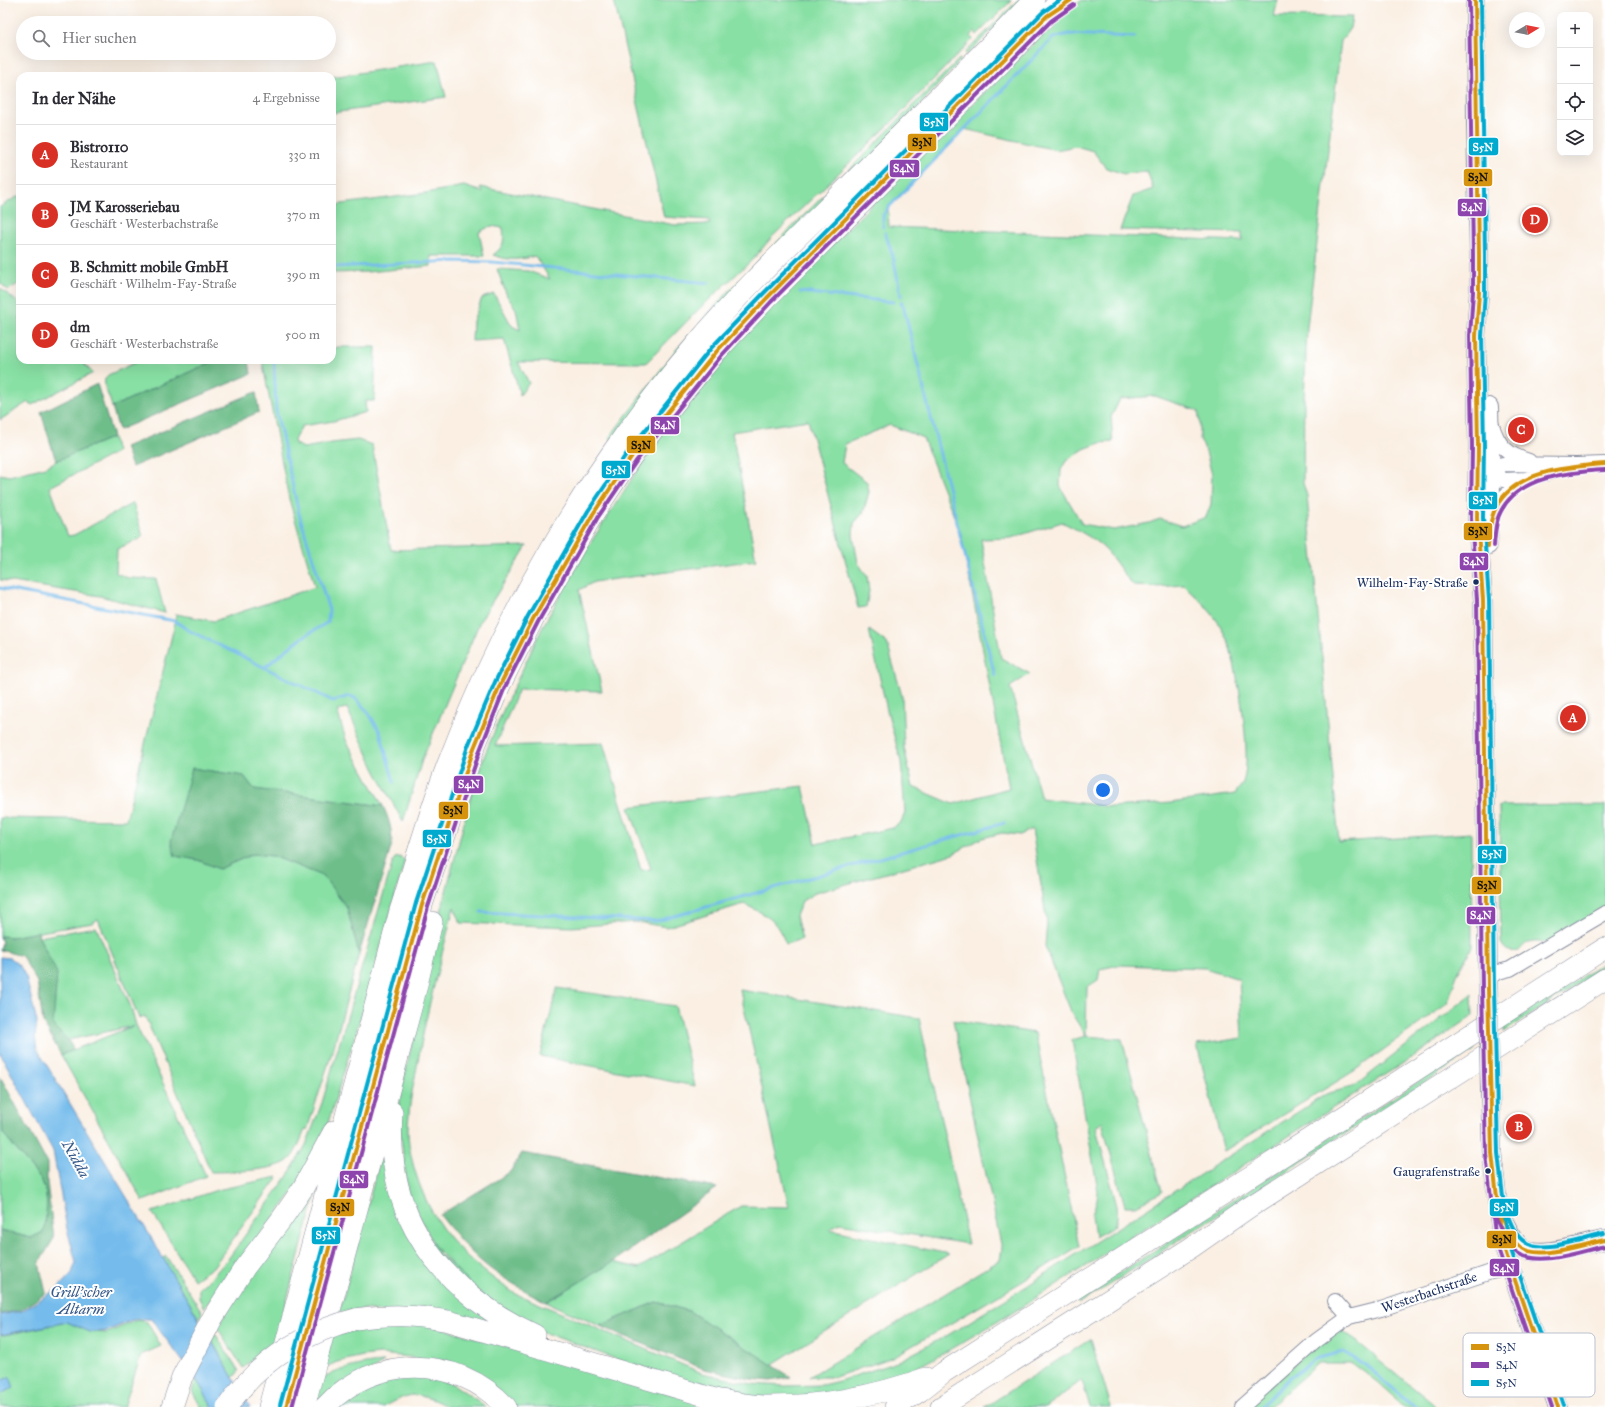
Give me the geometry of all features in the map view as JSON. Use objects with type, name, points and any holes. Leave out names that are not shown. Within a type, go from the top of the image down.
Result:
[{"type":"highway","points":[[276,1403],[350,1100],[400,911],[419,849],[447,766],[482,681],[524,596],[568,519],[633,424],[692,348],[753,281],[1034,0]]},
{"type":"highway","points":[[276,1403],[422,905],[474,748],[500,685],[532,619],[593,514],[632,456],[717,351],[767,298],[1003,61],[1061,0]]},
{"type":"highway","points":[[1047,16],[1071,0]]},
{"type":"highway","points":[[304,1407],[414,997],[431,924],[461,809],[474,748]]},
{"type":"highway","points":[[895,1407],[920,1391],[944,1372],[1605,948]]},
{"type":"highway","points":[[941,1407],[1605,979]]},
{"type":"highway","points":[[414,997],[410,1026],[393,1105],[391,1128],[393,1159],[397,1185],[404,1209],[430,1255],[455,1283],[503,1320],[563,1348],[581,1359]]},
{"type":"highway","points":[[175,1406],[196,1350],[213,1317],[245,1267],[281,1220],[303,1188],[350,1100]]},
{"type":"highway","points":[[227,1407],[244,1385],[263,1367],[291,1345],[328,1327],[356,1319],[381,1316],[405,1315],[449,1321],[719,1400],[763,1406],[799,1406],[832,1403],[882,1391],[944,1372]]},
{"type":"highway","points":[[325,1407],[345,1389],[359,1380],[376,1373],[412,1366],[433,1368],[450,1372],[469,1380],[486,1390],[506,1407]]},
{"type":"main road","points":[[1475,0],[1479,292],[1490,417],[1491,469],[1490,524],[1483,600]]},
{"type":"main road","points":[[1479,292],[1476,336],[1478,446],[1477,518],[1483,600],[1488,984],[1492,1153],[1502,1242],[1534,1333]]},
{"type":"main road","points":[[1499,1210],[1512,1238],[1521,1247],[1531,1252],[1544,1252],[1605,1240]]},
{"type":"main road","points":[[1510,1268],[1525,1263],[1544,1252]]},
{"type":"main road","points":[[1555,1397],[1558,1407]]},
{"type":"street","points":[[1490,417],[1494,433],[1506,451],[1517,458],[1540,465]]},
{"type":"street","points":[[1478,446],[1491,469],[1503,480],[1526,479],[1576,465]]},
{"type":"street","points":[[1478,484],[1491,469],[1502,464],[1605,464]]},
{"type":"street","points":[[1490,524],[1496,506],[1504,495],[1526,479]]},
{"type":"street","points":[[1488,984],[1498,972],[1510,970],[1605,913]]},
{"type":"street","name":"Westerbachstraße","points":[[1242,1407],[1316,1341],[1349,1317],[1381,1309],[1491,1272],[1510,1268]]},
{"type":"street","points":[[1335,1301],[1349,1317]]},
{"type":"green space","points":[[614,0],[1012,0],[977,35],[975,32],[971,36],[973,39],[891,123],[772,237],[753,259],[699,309],[646,363],[518,362],[529,383],[520,395],[504,339],[472,341],[473,321],[482,298],[494,294],[512,326],[520,330],[516,309],[507,296],[497,269],[528,271],[550,279],[535,256],[514,259],[493,255],[502,246],[503,228],[491,226],[479,232],[484,256],[431,256],[431,266],[367,272],[336,273],[336,206],[342,204],[426,193],[464,186],[482,192],[480,187],[675,225],[710,224],[709,220],[664,217]]},
{"type":"green space","points":[[1018,0],[1021,0],[967,55],[965,53]]},
{"type":"green space","points":[[1082,0],[1278,0],[1274,16],[1352,17],[1350,28],[1341,41],[1307,327],[1303,483],[1307,496],[1339,842],[1471,833],[1472,947],[1457,975],[1447,1004],[1354,1071],[1224,1151],[1197,1045],[1242,1038],[1239,979],[1205,968],[1119,965],[1100,969],[1098,980],[1087,987],[1086,1036],[1072,1014],[1045,946],[1047,922],[1032,829],[1020,835],[1002,833],[982,838],[953,854],[815,893],[802,901],[796,916],[802,939],[786,944],[778,928],[770,919],[744,904],[667,927],[636,922],[572,927],[461,923],[454,907],[434,984],[413,1088],[408,1122],[410,1152],[423,1194],[442,1228],[454,1242],[481,1268],[514,1293],[702,1373],[752,1384],[784,1386],[822,1385],[897,1362],[948,1335],[1326,1094],[1355,1086],[1472,994],[1473,1016],[1419,1053],[1009,1315],[914,1369],[885,1382],[819,1399],[734,1396],[636,1365],[635,1366],[548,1334],[513,1317],[490,1302],[438,1253],[408,1194],[398,1114],[402,1088],[444,899],[472,792],[485,754],[505,706],[544,624],[591,542],[659,437],[750,327],[1059,19]],"holes":[[[964,129],[1056,150],[1076,146],[1093,151],[1106,168],[1124,174],[1147,171],[1153,189],[1133,196],[1120,230],[1242,233],[1242,241],[889,227],[888,209]],[[1155,396],[1198,411],[1200,439],[1206,452],[1212,475],[1211,504],[1206,517],[1182,526],[1160,519],[1149,523],[1114,530],[1082,524],[1060,486],[1061,470],[1066,461],[1084,449],[1100,443],[1113,442],[1111,417],[1120,399]],[[808,420],[858,608],[866,607],[869,591],[867,576],[858,563],[853,535],[854,523],[863,513],[869,492],[867,482],[842,463],[845,444],[890,425],[923,438],[961,534],[1009,788],[953,804],[913,787],[904,747],[902,696],[887,643],[869,630],[887,710],[901,762],[905,813],[901,822],[893,828],[816,844],[803,786],[629,807],[651,869],[641,870],[603,743],[495,746],[519,689],[602,691],[579,590],[594,582],[756,560],[732,432]],[[1062,522],[1101,545],[1134,586],[1157,587],[1184,585],[1208,609],[1218,622],[1226,637],[1239,687],[1245,732],[1246,770],[1242,784],[1235,794],[1170,803],[1111,807],[1041,798],[1010,687],[1030,674],[1001,658],[981,539],[1011,538]]]},
{"type":"green space","points":[[959,59],[961,60],[612,440],[609,438],[675,351],[731,289]]},
{"type":"green space","points":[[437,61],[446,97],[336,112],[336,76]]},
{"type":"green space","points":[[16,197],[16,285],[8,290],[0,283],[0,207]]},
{"type":"green space","points":[[0,288],[16,301],[16,364],[84,364],[93,373],[32,405],[28,402],[0,420]]},
{"type":"green space","points":[[376,347],[374,401],[365,401],[366,412],[334,421],[302,426],[294,440],[295,444],[304,448],[358,440],[372,445],[391,550],[527,546],[480,621],[422,760],[403,822],[374,768],[347,708],[337,710],[346,740],[383,806],[254,789],[244,776],[192,768],[175,856],[198,860],[219,869],[253,854],[273,856],[323,876],[347,908],[359,954],[334,1046],[307,1130],[305,1130],[292,1156],[286,1162],[279,1165],[261,1169],[211,1172],[145,1016],[139,1018],[98,919],[92,923],[12,937],[0,936],[0,818],[126,820],[176,614],[214,621],[315,587],[289,499],[263,364],[336,364],[336,348]]},
{"type":"green space","points":[[132,364],[207,364],[112,407],[105,382],[105,378],[108,375]]},
{"type":"green space","points":[[207,364],[250,364],[251,374],[119,430],[112,407]]},
{"type":"green space","points":[[97,384],[113,437],[56,461],[41,412]]},
{"type":"green space","points":[[256,392],[259,412],[132,467],[125,447]]},
{"type":"green space","points":[[113,437],[117,452],[50,487],[68,536],[74,535],[133,503],[143,537],[117,549],[116,573],[128,578],[156,579],[165,613],[100,596],[0,580],[0,474],[9,476],[46,467],[56,461]]},
{"type":"green space","points":[[192,768],[244,776],[254,789],[383,806],[390,824],[392,844],[359,954],[347,908],[323,876],[273,856],[253,854],[219,869],[198,860],[175,856],[171,841]]},
{"type":"green space","points":[[1605,805],[1605,910],[1549,944],[1540,941],[1532,941],[1522,947],[1519,951],[1507,950],[1501,943],[1499,806]]},
{"type":"green space","points":[[399,857],[405,860],[367,997],[328,1123],[294,1191],[204,1308],[199,1298],[199,1288],[211,1278],[228,1259],[287,1177],[306,1145],[322,1103],[393,861],[395,858]]},
{"type":"green space","points":[[96,927],[131,1007],[136,1025],[206,1176],[143,1201],[61,1055],[133,1026],[68,1040],[53,1025],[39,937]]},
{"type":"green space","points":[[38,932],[57,973],[53,1025],[68,1040],[74,1050],[61,1055],[43,1022],[37,982],[22,956],[0,950],[2,943],[0,936],[12,937]]},
{"type":"green space","points":[[1605,962],[1605,967],[1504,1032],[1504,1027]]},
{"type":"green space","points":[[557,988],[675,1006],[695,1086],[540,1056]]},
{"type":"green space","points":[[740,990],[919,1018],[968,1244],[840,1223],[829,1229],[949,1254],[771,1365],[689,1311],[656,1302],[600,1326],[546,1302],[613,1262],[639,1268],[741,1206],[789,1207]]},
{"type":"green space","points":[[953,1020],[1035,1033],[1079,1246],[1020,1283],[893,1357],[835,1377],[809,1377],[1000,1260],[1002,1249]]},
{"type":"green space","points":[[1086,1036],[1122,1039],[1162,1192],[1136,1206],[1125,1206],[1102,1122],[1096,1128],[1117,1206],[1117,1219],[1110,1229],[1095,1237],[1092,1215],[1098,1191],[1072,1040]]},
{"type":"green space","points":[[1474,1046],[1474,1051],[1079,1304],[1077,1300]]},
{"type":"green space","points":[[0,1076],[47,1163],[47,1183],[54,1238],[39,1263],[46,1293],[21,1310],[0,1314],[0,1230],[31,1238],[43,1232],[47,1206],[46,1193],[42,1181],[3,1133],[2,1119],[0,1116]]},
{"type":"green space","points":[[0,1116],[2,1119],[3,1133],[42,1181],[46,1193],[46,1220],[43,1232],[31,1238],[0,1230]]},
{"type":"green space","points":[[386,1136],[402,1212],[515,1331],[364,1309],[339,1313]]},
{"type":"green space","points":[[522,1153],[717,1188],[613,1262],[546,1302],[488,1267],[468,1249],[440,1215],[510,1172]]},
{"type":"green space","points":[[326,1156],[276,1340],[243,1368],[217,1327]]},
{"type":"green space","points":[[278,1177],[213,1267],[194,1280],[152,1212],[217,1190]]},
{"type":"green space","points":[[166,1256],[202,1312],[199,1319],[163,1258]]},
{"type":"green space","points":[[656,1302],[689,1311],[791,1377],[771,1381],[751,1379],[704,1369],[600,1326]]},
{"type":"green space","points":[[137,1320],[147,1322],[161,1346],[141,1355],[124,1407],[0,1407],[0,1336],[67,1322],[90,1332],[107,1333]]},
{"type":"green space","points":[[424,1323],[629,1382],[628,1385],[632,1386],[633,1383],[720,1407],[511,1407],[447,1367],[409,1357],[380,1354],[363,1356],[337,1362],[324,1368],[332,1336],[368,1327]]},
{"type":"green space","points":[[1337,1328],[1356,1341],[1437,1407],[1405,1407],[1377,1382],[1352,1363],[1318,1363],[1269,1407],[1240,1407]]},
{"type":"green space","points":[[215,1333],[239,1371],[233,1378],[212,1341]]},
{"type":"green space","points":[[1091,1339],[1111,1407],[1090,1407],[1082,1380],[1046,1407],[985,1407]]},
{"type":"green space","points":[[384,1362],[313,1407],[321,1378],[352,1367]]},
{"type":"green space","points":[[426,1376],[453,1384],[487,1407],[447,1407],[431,1399],[414,1395],[399,1399],[384,1407],[337,1407],[375,1381]]},
{"type":"green space","points":[[196,1379],[213,1407],[201,1407],[192,1391]]},
{"type":"water","points":[[0,957],[10,958],[20,966],[26,977],[37,1022],[35,1037],[37,1049],[149,1234],[250,1407],[213,1407],[196,1379],[151,1319],[135,1319],[107,1331],[90,1332],[67,1322],[0,1335],[0,1315],[22,1311],[58,1288],[72,1273],[76,1262],[67,1229],[53,1151],[0,1053]]},
{"type":"water","points":[[10,1377],[14,1388],[0,1394],[0,1381]]},
{"type":"waterway","points":[[883,227],[883,215],[888,208],[1053,38],[1068,34],[1135,37]]},
{"type":"waterway","points":[[885,233],[893,256],[901,296]]},
{"type":"waterway","points":[[336,267],[454,261],[492,262],[709,283]]},
{"type":"waterway","points":[[800,292],[893,302]]},
{"type":"waterway","points":[[902,302],[901,304],[903,305],[995,676]]},
{"type":"waterway","points":[[265,667],[300,639],[328,622],[329,610],[299,514],[276,410],[274,364]]},
{"type":"waterway","points":[[0,588],[175,621],[188,630],[333,701],[350,696],[355,698],[368,712],[380,732],[394,782]]},
{"type":"waterway","points":[[481,912],[657,921],[1004,823]]},
{"type":"waterway","points":[[1260,1407],[1288,1379],[1315,1359],[1343,1352],[1364,1364],[1415,1407]]},
{"type":"transit line","name":"S5N","points":[[280,1405],[416,903],[468,746],[495,682],[528,616],[588,511],[627,453],[712,347],[1043,12],[1060,0]]},
{"type":"transit line","name":"S3N","points":[[286,1407],[422,905],[474,748],[500,685],[533,619],[593,514],[632,456],[717,351],[767,298],[1047,16],[1071,0]]},
{"type":"transit line","name":"S4N","points":[[1469,0],[1473,255],[1473,292],[1470,336],[1472,446],[1471,518],[1477,600],[1482,989],[1486,1154],[1496,1243],[1527,1333]]},
{"type":"transit line","name":"S3N","points":[[1475,0],[1479,255],[1479,292],[1476,336],[1478,446],[1477,518],[1483,600],[1488,989],[1492,1153],[1502,1242],[1533,1333]]},
{"type":"transit line","name":"S5N","points":[[1481,0],[1485,255],[1485,292],[1482,336],[1484,446],[1483,518],[1489,600],[1494,989],[1498,1153],[1508,1241],[1539,1333]]},
{"type":"transit line","name":"S4N","points":[[292,1407],[428,907],[480,750],[505,687],[538,622],[598,517],[637,460],[722,355],[771,302],[1051,21],[1074,5]]},
{"type":"transit line","name":"S3N","points":[[1488,546],[1491,521],[1496,507],[1505,495],[1516,485],[1530,478],[1560,469],[1605,464]]},
{"type":"transit line","name":"S4N","points":[[1494,546],[1499,515],[1509,499],[1520,490],[1547,478],[1577,472],[1605,470]]},
{"type":"transit line","name":"S5N","points":[[1506,1211],[1518,1236],[1525,1242],[1532,1245],[1552,1246],[1604,1234]]},
{"type":"transit line","name":"S3N","points":[[1500,1212],[1513,1240],[1520,1247],[1528,1251],[1549,1252],[1605,1240]]},
{"type":"transit line","name":"S4N","points":[[1494,1214],[1509,1245],[1512,1249],[1525,1257],[1536,1259],[1560,1257],[1605,1246]]},
{"type":"transit line","name":"S4N","points":[[1549,1397],[1552,1407]]},
{"type":"transit line","name":"S3N","points":[[1555,1397],[1558,1407]]},
{"type":"transit line","name":"S5N","points":[[1561,1397],[1564,1405]]},
{"type":"place","name":"dm","points":[[1535,220]]},
{"type":"place","name":"B. Schmitt mobile GmbH","points":[[1521,430]]},
{"type":"place","name":"Wilhelm-Fay-Straße","points":[[1476,582]]},
{"type":"place","name":"Bistro110","points":[[1573,718]]},
{"type":"place","name":"JM Karosseriebau","points":[[1519,1127]]},
{"type":"place","name":"Gaugrafenstraße","points":[[1488,1171]]},
{"type":"water label","name":"Nidda","points":[[76,1159]]},
{"type":"water label","name":"Grill’scher Altarm","points":[[81,1300]]}]
